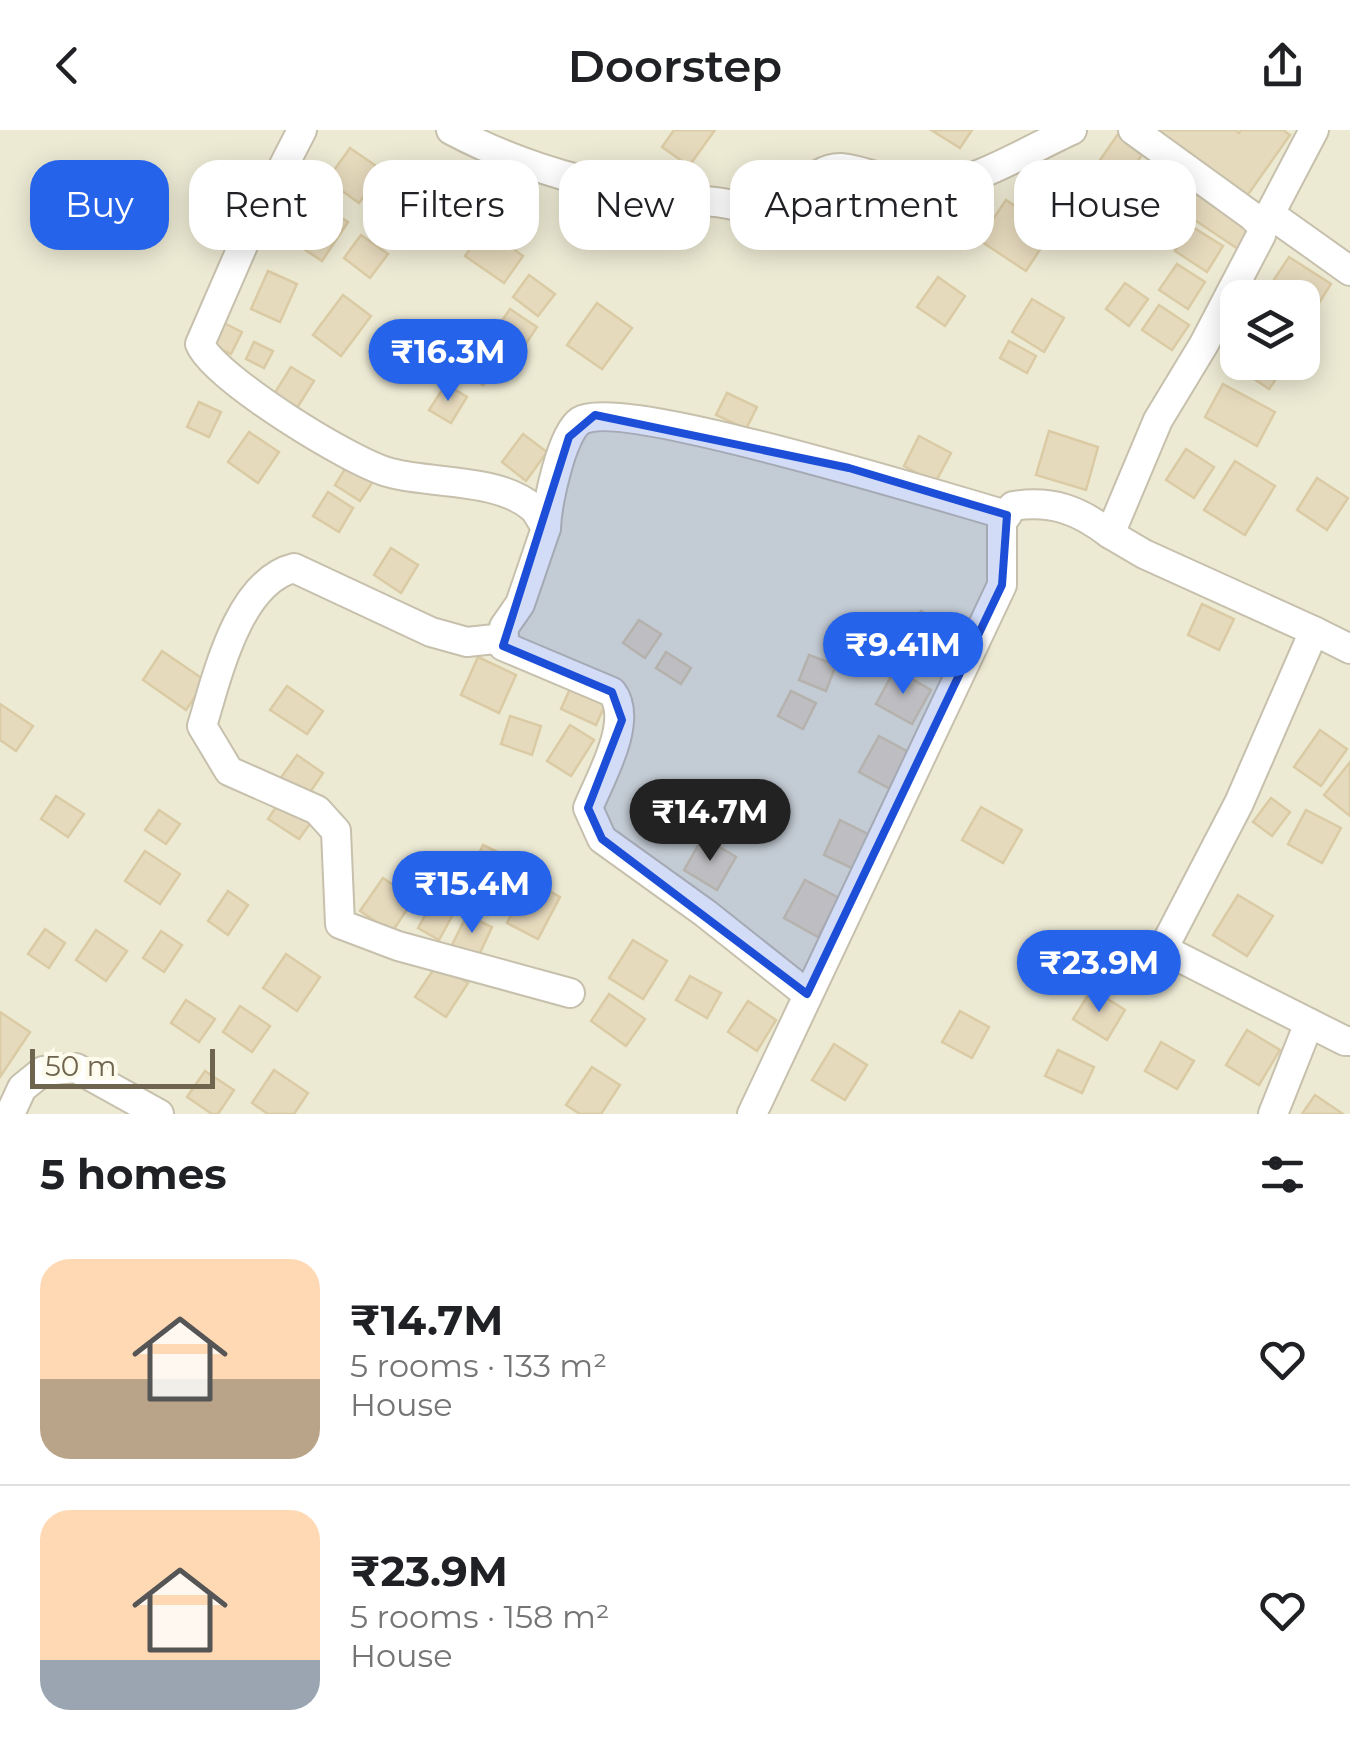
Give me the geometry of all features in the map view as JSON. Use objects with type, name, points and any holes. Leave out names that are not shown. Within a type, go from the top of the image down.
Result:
[{"type":"street","points":[[302,130],[244,243],[200,344],[205,356],[255,395],[352,458],[391,474],[435,478],[506,495],[533,508],[546,528]]},
{"type":"street","points":[[451,130],[539,170],[651,196],[762,209],[784,202],[820,175],[839,168],[925,188],[980,174],[1072,130]]},
{"type":"street","points":[[1133,130],[1350,270]]},
{"type":"street","points":[[1110,534],[1158,420],[1213,328],[1314,130]]},
{"type":"street","points":[[807,994],[602,839],[588,808],[622,720],[620,701],[612,692],[503,646],[504,627],[520,604],[546,528],[547,507],[569,437],[576,423],[595,415],[635,418],[849,468],[1007,516]]},
{"type":"street","points":[[752,1114],[1002,585],[1002,522],[1013,506],[1040,502],[1088,517],[1144,554],[1350,649]]},
{"type":"street","points":[[504,638],[467,642],[431,632],[294,568],[282,571],[263,587],[232,632],[202,726],[229,771],[317,810],[336,831],[340,924],[398,946],[570,993]]},
{"type":"street","points":[[1314,631],[1226,829],[1163,949],[1345,1041],[1350,1040]]},
{"type":"street","points":[[1273,1114],[1309,1023]]},
{"type":"street","points":[[10,1114],[22,1088],[43,1071],[76,1068],[159,1114]]},
{"type":"highlighted area","points":[[595,415],[849,468],[1007,515],[1002,585],[807,994],[602,839],[588,808],[622,720],[612,692],[503,646],[569,437]]},
{"type":"shaded area","points":[[0,130],[1350,130],[1350,1114],[0,1114]]},
{"type":"building","points":[[674,130],[715,130],[693,160],[680,160],[662,147]]},
{"type":"building","points":[[931,130],[972,130],[960,148]]},
{"type":"building","points":[[1155,130],[1283,130],[1290,135],[1247,196]]},
{"type":"building","points":[[1118,134],[1144,152],[1138,160],[1100,160]]},
{"type":"building","points":[[350,148],[367,160],[363,160],[363,197],[359,203],[343,192],[341,160]]},
{"type":"building","points":[[1196,188],[1253,226],[1238,249],[1196,221]]},
{"type":"building","points":[[1006,200],[1014,205],[1014,250],[1040,250],[1026,271],[994,250],[994,218]]},
{"type":"building","points":[[1196,229],[1223,246],[1207,272],[1175,251],[1196,250]]},
{"type":"building","points":[[361,235],[363,250],[382,250],[388,254],[370,278],[344,258]]},
{"type":"building","points":[[305,250],[329,250],[322,261]]},
{"type":"building","points":[[469,250],[515,250],[523,256],[504,283],[465,256]]},
{"type":"building","points":[[1289,257],[1331,284],[1320,302],[1320,280],[1274,280]]},
{"type":"building","points":[[1177,264],[1205,282],[1188,309],[1159,290]]},
{"type":"building","points":[[268,271],[297,284],[280,322],[251,309]]},
{"type":"building","points":[[529,275],[555,294],[538,316],[513,297]]},
{"type":"building","points":[[938,277],[965,296],[945,326],[917,307]]},
{"type":"building","points":[[1125,283],[1148,299],[1129,326],[1106,309]]},
{"type":"building","points":[[343,295],[371,316],[341,356],[313,335]]},
{"type":"building","points":[[1032,299],[1064,318],[1044,352],[1012,332]]},
{"type":"building","points":[[597,303],[632,328],[602,369],[567,345]]},
{"type":"building","points":[[1159,305],[1189,325],[1172,350],[1142,330]]},
{"type":"building","points":[[510,309],[537,327],[515,360],[488,341]]},
{"type":"building","points":[[222,322],[242,332],[231,354],[212,345]]},
{"type":"building","points":[[1009,341],[1036,356],[1027,373],[1000,358]]},
{"type":"building","points":[[254,342],[273,351],[264,368],[246,359]]},
{"type":"building","points":[[468,344],[498,367],[483,385],[454,363]]},
{"type":"building","points":[[291,367],[314,381],[297,408],[274,394]]},
{"type":"building","points":[[1256,380],[1275,380],[1269,389]]},
{"type":"building","points":[[446,384],[467,397],[451,423],[429,410]]},
{"type":"building","points":[[1223,384],[1275,412],[1257,446],[1205,417]]},
{"type":"building","points":[[727,393],[757,407],[746,429],[716,415]]},
{"type":"building","points":[[199,402],[221,412],[209,437],[187,427]]},
{"type":"building","points":[[1049,431],[1098,447],[1086,490],[1036,475]]},
{"type":"building","points":[[249,432],[279,452],[258,483],[228,462]]},
{"type":"building","points":[[523,434],[547,452],[526,481],[502,462]]},
{"type":"building","points":[[919,436],[951,453],[935,483],[904,466]]},
{"type":"building","points":[[1186,449],[1214,467],[1194,498],[1166,480]]},
{"type":"building","points":[[1235,461],[1275,486],[1245,535],[1204,510]]},
{"type":"building","points":[[348,464],[374,480],[360,501],[335,485]]},
{"type":"building","points":[[1317,478],[1348,498],[1327,530],[1297,510]]},
{"type":"building","points":[[328,492],[353,508],[339,532],[313,516]]},
{"type":"building","points":[[391,548],[418,565],[401,593],[374,575]]},
{"type":"building","points":[[1202,604],[1234,619],[1219,650],[1188,635]]},
{"type":"building","points":[[921,611],[955,632],[932,669],[898,648]]},
{"type":"building","points":[[639,620],[661,634],[645,658],[623,643]]},
{"type":"building","points":[[162,651],[206,681],[186,710],[143,680]]},
{"type":"building","points":[[666,652],[691,668],[681,684],[656,668]]},
{"type":"building","points":[[809,655],[836,665],[826,691],[799,680]]},
{"type":"building","points":[[478,657],[516,675],[499,713],[461,695]]},
{"type":"building","points":[[895,669],[931,690],[912,724],[876,704]]},
{"type":"building","points":[[287,686],[323,711],[307,734],[270,710]]},
{"type":"building","points":[[570,689],[605,705],[596,725],[561,709]]},
{"type":"building","points":[[791,691],[816,703],[803,729],[778,716]]},
{"type":"building","points":[[0,704],[33,726],[16,751],[0,740]]},
{"type":"building","points":[[510,716],[541,726],[532,755],[501,744]]},
{"type":"building","points":[[570,725],[594,740],[571,776],[547,761]]},
{"type":"building","points":[[1320,730],[1347,749],[1321,786],[1294,767]]},
{"type":"building","points":[[879,736],[914,755],[894,791],[859,772]]},
{"type":"building","points":[[297,755],[323,773],[307,797],[280,779]]},
{"type":"building","points":[[1350,762],[1350,816],[1324,795]]},
{"type":"building","points":[[56,796],[84,814],[68,837],[41,819]]},
{"type":"building","points":[[1271,798],[1290,812],[1272,836],[1253,822]]},
{"type":"building","points":[[281,800],[312,821],[299,839],[268,819]]},
{"type":"building","points":[[981,807],[1022,830],[1003,863],[962,840]]},
{"type":"building","points":[[159,810],[180,824],[166,844],[145,830]]},
{"type":"building","points":[[1306,810],[1341,828],[1322,863],[1288,844]]},
{"type":"building","points":[[840,820],[874,837],[858,871],[824,855]]},
{"type":"building","points":[[703,837],[736,857],[717,890],[684,870]]},
{"type":"building","points":[[483,845],[502,854],[489,882],[470,873]]},
{"type":"building","points":[[145,851],[180,874],[160,904],[125,881]]},
{"type":"building","points":[[383,878],[414,899],[392,932],[360,911]]},
{"type":"building","points":[[529,880],[560,897],[538,939],[507,923]]},
{"type":"building","points":[[805,880],[839,898],[818,937],[784,918]]},
{"type":"building","points":[[228,891],[248,905],[228,935],[208,921]]},
{"type":"building","points":[[1238,895],[1273,916],[1247,956],[1213,935]]},
{"type":"building","points":[[436,896],[457,907],[439,940],[418,928]]},
{"type":"building","points":[[467,915],[492,927],[478,957],[452,945]]},
{"type":"building","points":[[45,929],[65,943],[49,968],[28,954]]},
{"type":"building","points":[[96,930],[127,951],[106,981],[76,960]]},
{"type":"building","points":[[161,931],[182,945],[164,972],[143,958]]},
{"type":"building","points":[[633,940],[667,961],[643,999],[609,978]]},
{"type":"building","points":[[286,954],[320,977],[297,1011],[263,988]]},
{"type":"building","points":[[438,963],[468,983],[446,1017],[415,997]]},
{"type":"building","points":[[690,976],[721,993],[707,1018],[676,1000]]},
{"type":"building","points":[[1092,989],[1125,1010],[1107,1040],[1073,1019]]},
{"type":"building","points":[[609,994],[645,1019],[626,1046],[591,1021]]},
{"type":"building","points":[[186,1000],[215,1019],[199,1042],[171,1023]]},
{"type":"building","points":[[748,1001],[776,1020],[757,1051],[728,1032]]},
{"type":"building","points":[[240,1006],[270,1026],[252,1052],[223,1032]]},
{"type":"building","points":[[960,1011],[989,1027],[972,1058],[942,1042]]},
{"type":"building","points":[[0,1012],[30,1032],[0,1077]]},
{"type":"building","points":[[1247,1030],[1280,1050],[1259,1085],[1226,1065]]},
{"type":"building","points":[[1161,1042],[1194,1061],[1177,1089],[1145,1071]]},
{"type":"building","points":[[834,1044],[867,1065],[845,1100],[812,1080]]},
{"type":"building","points":[[1058,1050],[1094,1067],[1082,1093],[1045,1076]]},
{"type":"building","points":[[592,1067],[620,1085],[601,1114],[580,1114],[566,1105]]},
{"type":"building","points":[[274,1070],[308,1093],[294,1114],[268,1114],[252,1103]]},
{"type":"building","points":[[205,1071],[234,1090],[218,1114],[187,1097]]},
{"type":"building","points":[[1315,1095],[1343,1114],[1302,1114]]}]
